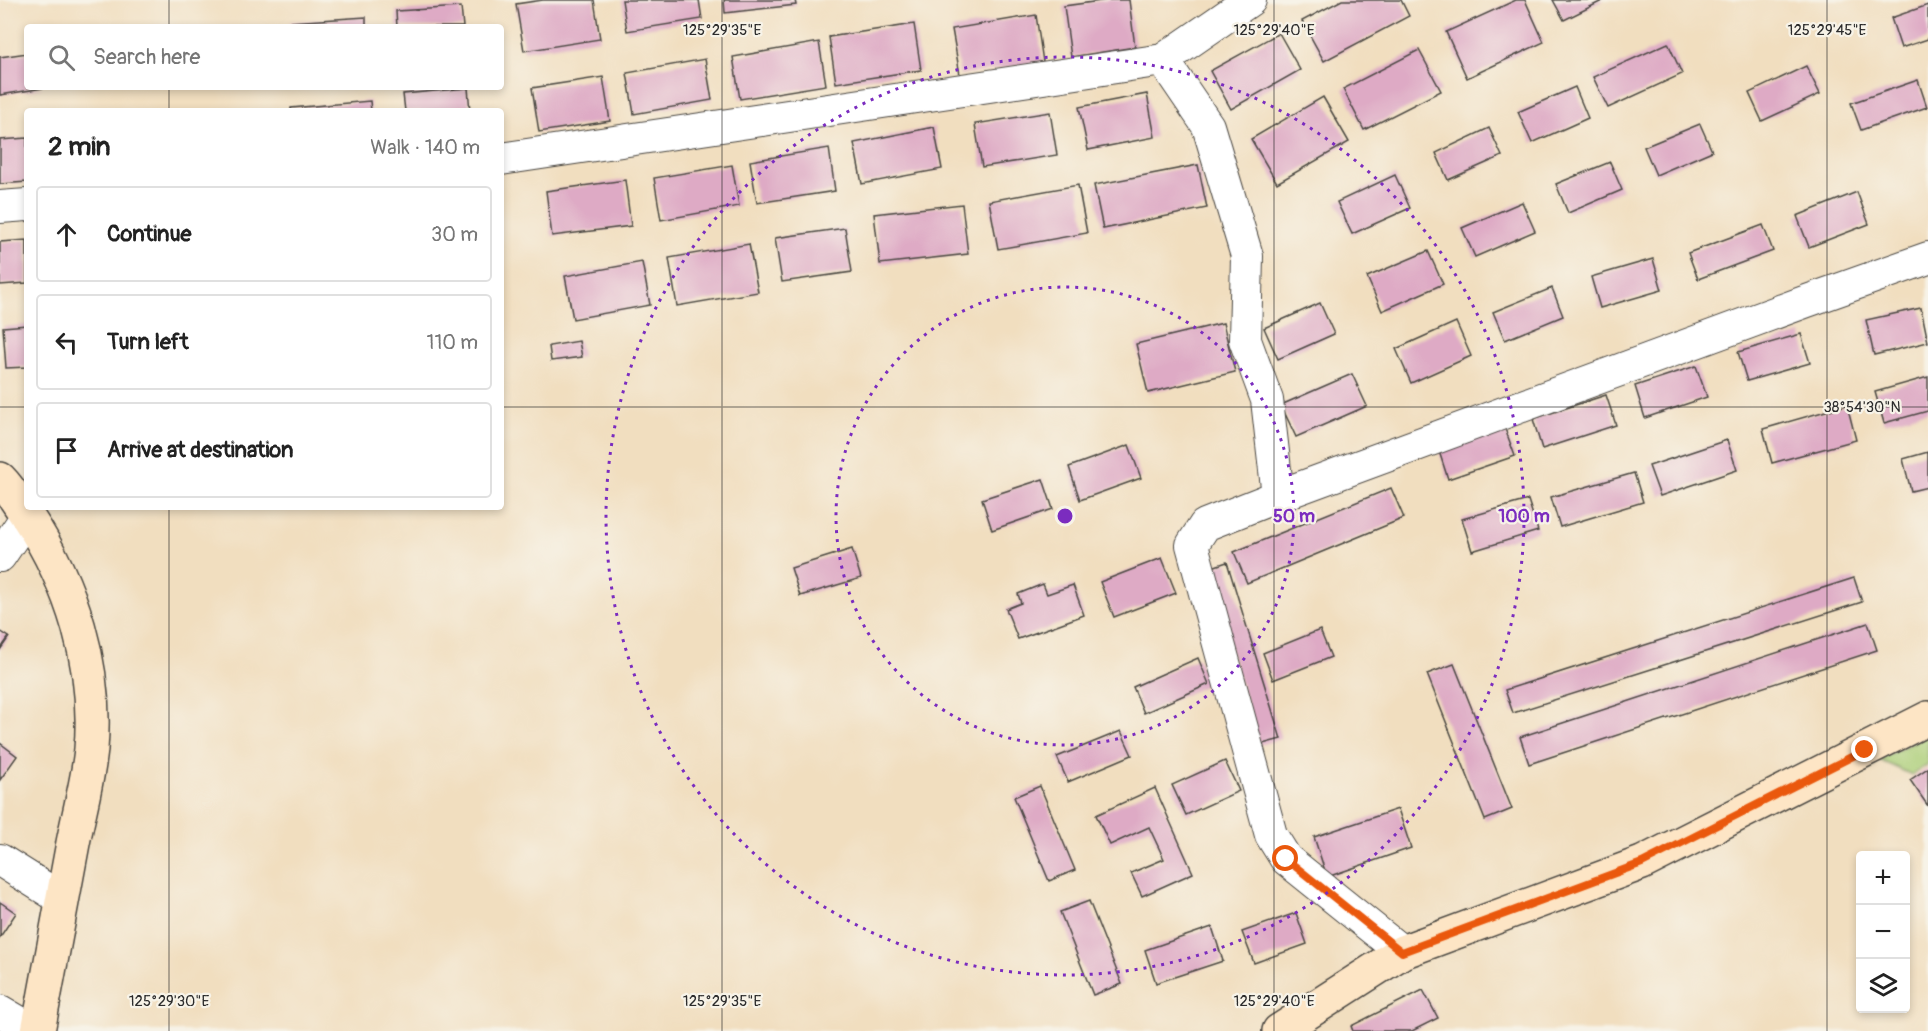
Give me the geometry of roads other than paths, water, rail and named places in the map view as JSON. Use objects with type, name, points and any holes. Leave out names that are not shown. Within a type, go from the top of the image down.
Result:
[{"type":"street","points":[[504,159],[1163,60],[1250,0]]},
{"type":"street","points":[[1163,60],[1208,126],[1247,256],[1245,340],[1267,400],[1278,496]]},
{"type":"street","points":[[0,207],[24,205]]},
{"type":"street","points":[[1402,952],[1286,859],[1271,835],[1192,545],[1205,525],[1278,496],[1928,258]]},
{"type":"street","points":[[0,479],[27,516],[60,572],[84,645],[92,694],[91,749],[36,1031],[0,1011]]},
{"type":"street","points":[[0,556],[27,516]]},
{"type":"street","points":[[1279,1031],[1402,952],[1642,863],[1928,718]]},
{"type":"street","points":[[0,860],[62,899]]}]
